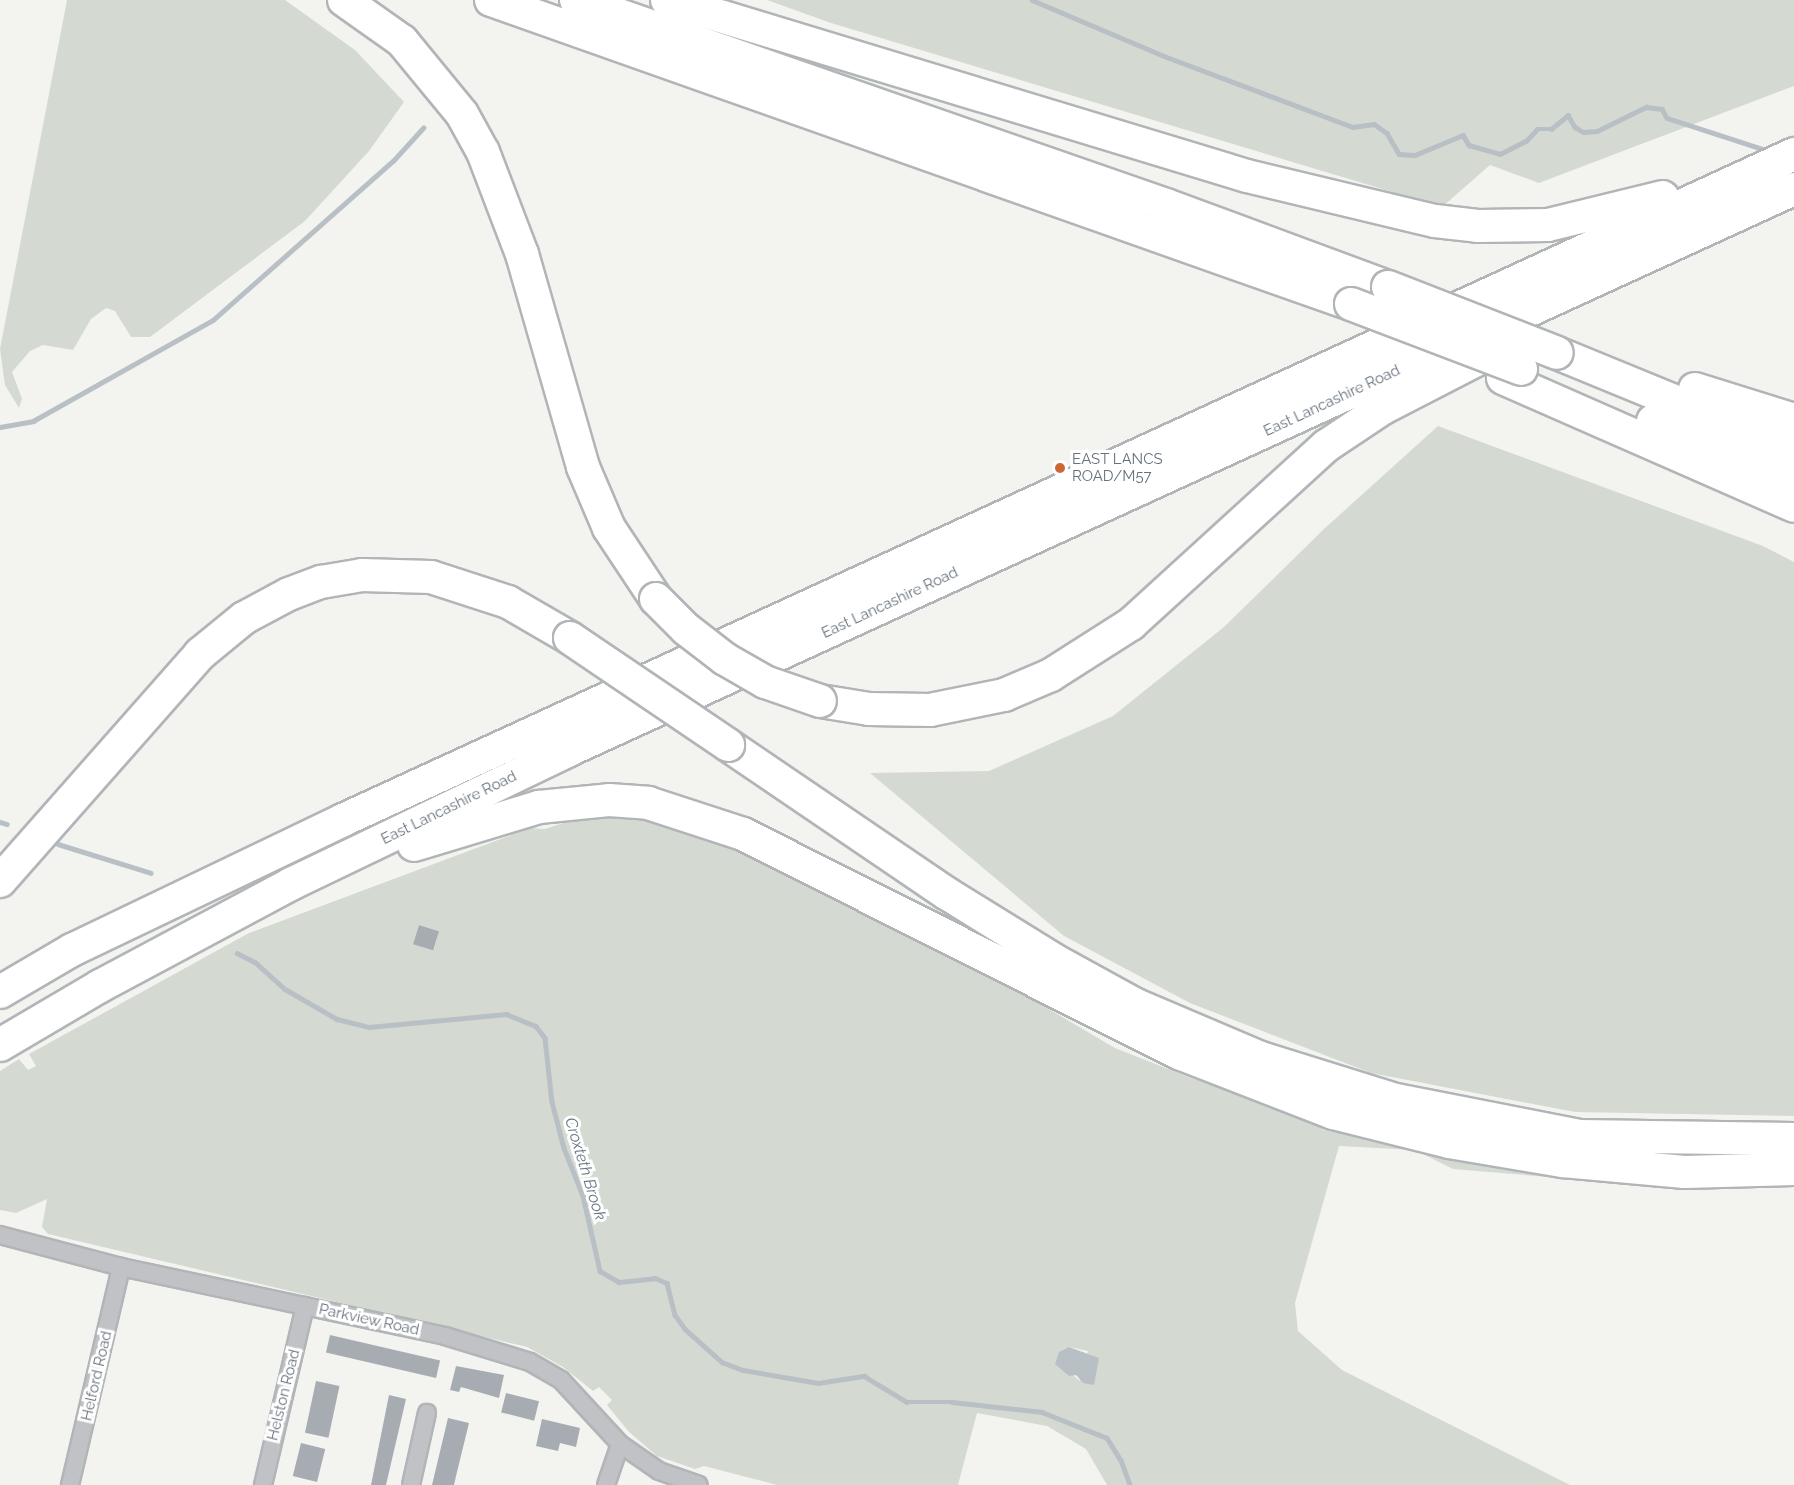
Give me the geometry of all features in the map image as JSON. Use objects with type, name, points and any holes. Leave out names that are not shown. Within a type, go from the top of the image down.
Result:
[{"type":"highway","points":[[344,0],[402,41],[456,106],[483,152],[522,254],[583,467],[609,528],[656,599],[686,629],[725,659],[765,682],[819,700],[869,710],[930,710],[985,700],[1051,675],[1131,624],[1289,478],[1342,435],[1383,408],[1648,271],[1748,210]]},
{"type":"highway","points":[[491,0],[1351,304],[1512,373],[1794,506]]},
{"type":"highway","points":[[576,0],[1166,205],[1476,321],[1794,420]]},
{"type":"highway","points":[[667,0],[1247,176],[1435,221],[1478,226],[1531,226],[1626,208],[1784,158]]},
{"type":"highway","name":"East Lancashire Road","points":[[0,992],[72,950],[343,820],[1784,158]]},
{"type":"highway","name":"East Lancashire Road","points":[[0,1045],[213,924],[569,750],[1794,189]]},
{"type":"highway","points":[[1565,349],[1794,450]]},
{"type":"highway","points":[[1512,373],[1794,478]]},
{"type":"highway","points":[[0,881],[200,654],[244,618],[289,594],[321,582],[362,575],[406,573],[431,577],[508,602],[570,638],[946,893],[1054,960],[1136,1005],[1261,1058],[1396,1100],[1579,1136],[1794,1139]]},
{"type":"highway","points":[[213,924],[455,830],[518,811],[575,802],[648,803],[743,834],[1179,1053],[1333,1113],[1449,1142],[1563,1161],[1685,1172],[1794,1169]]},
{"type":"street","name":"Parkview Road","points":[[0,1235],[121,1267],[445,1336],[530,1362],[569,1388],[620,1444],[658,1471],[699,1485]]},
{"type":"street","name":"Helford Road","points":[[70,1485],[121,1267]]},
{"type":"street","name":"Helston Road","points":[[263,1485],[305,1306]]},
{"type":"street","points":[[411,1485],[426,1413]]},
{"type":"street","points":[[606,1485],[620,1444]]},
{"type":"shaded area","points":[[67,0],[285,0],[355,50],[404,102],[369,151],[305,221],[150,337],[131,337],[115,311],[106,308],[91,319],[73,350],[43,345],[30,351],[12,372],[22,399],[19,408],[5,385],[0,349]]},
{"type":"shaded area","points":[[767,0],[1794,0],[1794,86],[1539,183],[1490,165],[1442,207],[831,23]]},
{"type":"shaded area","points":[[1438,426],[1763,546],[1794,562],[1794,1116],[1575,1112],[1371,1073],[1190,1003],[1064,936],[870,773],[989,771],[1113,716],[1224,627],[1324,529]]},
{"type":"shaded area","points":[[612,807],[684,822],[957,955],[1115,1048],[1191,1078],[1315,1115],[1323,1130],[1338,1133],[1351,1125],[1794,1184],[1693,1189],[1453,1169],[1415,1150],[1339,1146],[1295,1303],[1298,1331],[1342,1370],[1570,1485],[1107,1485],[1086,1449],[1047,1426],[977,1413],[958,1485],[777,1485],[704,1466],[695,1469],[657,1456],[629,1432],[607,1405],[612,1400],[599,1387],[593,1391],[563,1367],[527,1347],[48,1234],[42,1227],[47,1199],[16,1213],[0,1210],[0,1071],[19,1059],[28,1070],[36,1066],[29,1054],[249,933],[530,828],[545,829]],"holes":[[[419,925],[439,931],[434,949],[415,943]],[[1069,1347],[1088,1351],[1080,1381],[1074,1376]]]},
{"type":"shaded area","points":[[1069,1347],[1099,1358],[1094,1385],[1083,1383],[1076,1375],[1069,1376],[1055,1364],[1059,1352]]},
{"type":"building","points":[[419,925],[439,931],[433,950],[413,944]]},
{"type":"building","points":[[330,1335],[440,1360],[436,1378],[326,1353]]},
{"type":"building","points":[[456,1366],[504,1375],[499,1398],[461,1387],[459,1392],[450,1390]]},
{"type":"building","points":[[316,1381],[339,1386],[328,1438],[305,1433]]},
{"type":"building","points":[[506,1393],[539,1401],[534,1421],[501,1412]]},
{"type":"building","points":[[389,1395],[406,1399],[386,1485],[371,1485]]},
{"type":"building","points":[[448,1418],[469,1423],[454,1485],[432,1485]]},
{"type":"building","points":[[542,1419],[580,1428],[576,1447],[560,1443],[558,1451],[536,1446]]},
{"type":"building","points":[[301,1443],[325,1449],[317,1482],[293,1476]]},
{"type":"waterway","points":[[1032,0],[1164,56],[1353,127],[1374,124],[1387,133],[1399,154],[1415,155],[1463,135],[1469,145],[1500,154],[1526,141],[1537,129],[1551,129],[1568,115],[1575,127],[1583,132],[1597,131],[1646,107],[1662,109],[1667,118],[1769,151]]},
{"type":"waterway","points":[[0,427],[33,421],[213,320],[393,161],[423,128]]},
{"type":"waterway","points":[[0,822],[7,824]]},
{"type":"waterway","points":[[58,844],[151,873]]},
{"type":"waterway","name":"Croxteth Brook","points":[[237,953],[255,962],[285,989],[337,1019],[369,1027],[506,1014],[536,1026],[545,1038],[552,1102],[564,1148],[583,1196],[600,1271],[619,1282],[655,1278],[667,1283],[675,1315],[685,1329],[722,1362],[743,1370],[818,1383],[864,1376],[907,1402],[952,1402],[1042,1412],[1107,1438],[1121,1460],[1130,1485]]},
{"type":"place","name":"EAST LANCS ROAD/M57","points":[[1060,468]]}]
